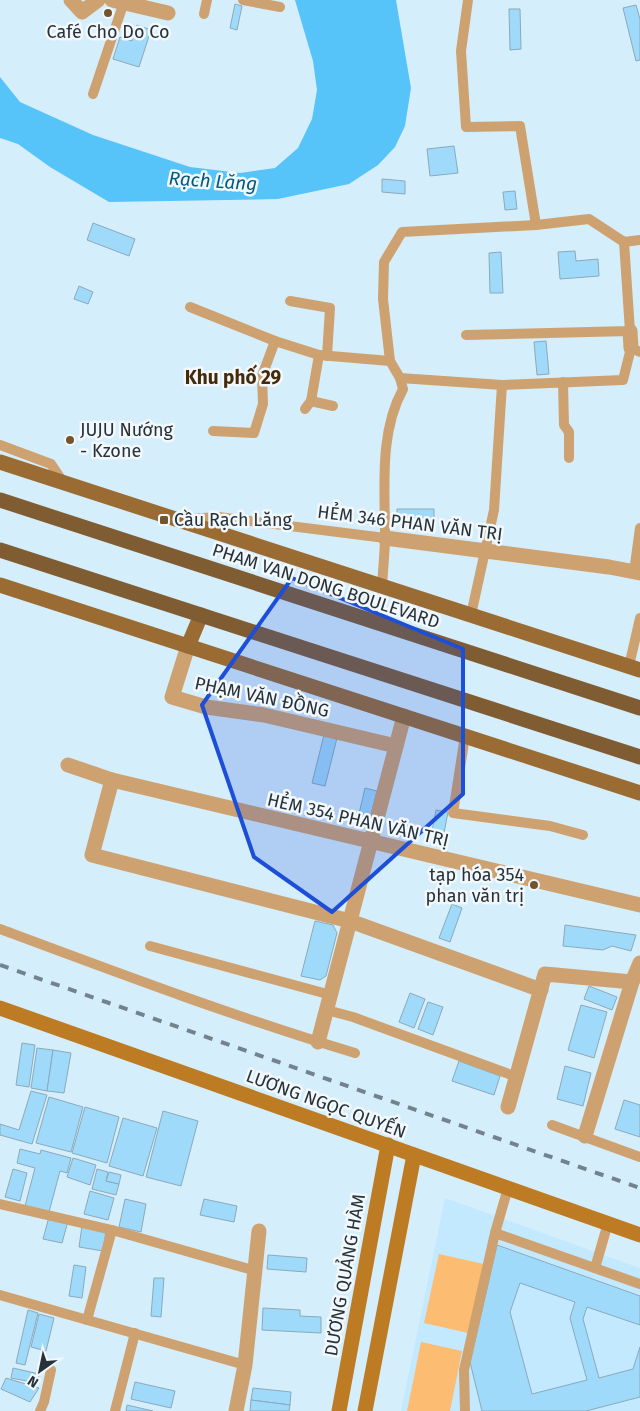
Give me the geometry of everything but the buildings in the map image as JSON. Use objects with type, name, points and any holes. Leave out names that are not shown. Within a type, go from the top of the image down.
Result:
[{"type":"highway","name":"PHAM VAN DONG BOULEVARD","points":[[0,500],[640,708]]},
{"type":"highway","points":[[0,550],[640,757]]},
{"type":"main road","name":"PHAM VAN DONG BOULEVARD","points":[[0,462],[634,668]]},
{"type":"main road","points":[[0,585],[640,793]]},
{"type":"main road","points":[[188,646],[201,615]]},
{"type":"street","points":[[71,0],[82,12],[98,0]]},
{"type":"street","points":[[118,1],[168,13]]},
{"type":"street","points":[[630,330],[636,350]]},
{"type":"street","name":"HẺM 346 PHAN VĂN TRỊ","points":[[385,538],[637,572]]},
{"type":"street","name":"PHẠM VĂN ĐỒNG","points":[[188,646],[172,697],[206,707],[264,716],[396,746]]},
{"type":"street","points":[[318,1042],[404,716]]},
{"type":"street","name":"HẺM 354 PHAN VĂN TRỊ","points":[[68,765],[112,780],[371,843],[640,905]]},
{"type":"street","points":[[112,780],[92,855],[350,921],[541,990]]},
{"type":"street","points":[[585,1136],[632,982],[640,963]]},
{"type":"street","points":[[508,1107],[545,974],[632,982]]},
{"type":"street","name":"LƯƠNG NGỌC QUYẾN","points":[[0,1008],[640,1235]]},
{"type":"street","name":"DƯƠNG QUẢNG HÀM","points":[[339,1411],[388,1145]]},
{"type":"street","points":[[365,1411],[414,1155]]},
{"type":"street","points":[[236,1411],[245,1364],[259,1231]]},
{"type":"lane","points":[[204,14],[208,0]]},
{"type":"lane","points":[[243,0],[280,7]]},
{"type":"lane","points":[[468,0],[462,51],[466,127],[520,126],[536,225]]},
{"type":"lane","points":[[93,94],[118,1]]},
{"type":"lane","points":[[382,586],[385,538],[384,465],[394,405],[403,389],[400,378],[390,361],[383,299],[384,262],[402,232],[536,225],[589,220],[624,242],[640,240]]},
{"type":"lane","points":[[466,335],[630,330],[624,242]]},
{"type":"lane","points":[[290,301],[330,308],[323,355],[308,405],[333,406]]},
{"type":"lane","points":[[190,307],[275,341],[323,355],[390,361]]},
{"type":"lane","points":[[213,431],[254,433],[263,404],[262,376],[275,341]]},
{"type":"lane","points":[[400,378],[502,385],[623,380],[636,350]]},
{"type":"lane","points":[[563,382],[564,425],[569,432],[569,458]]},
{"type":"lane","points":[[471,615],[487,551],[494,510],[502,385]]},
{"type":"lane","points":[[0,444],[51,464],[63,482]]},
{"type":"lane","name":"HẺM 346 PHAN VĂN TRỊ","points":[[176,519],[219,517],[385,538]]},
{"type":"lane","points":[[637,572],[640,528]]},
{"type":"lane","points":[[634,668],[640,618]]},
{"type":"lane","points":[[465,736],[453,813],[550,826],[583,835]]},
{"type":"lane","points":[[0,929],[166,991],[355,1053]]},
{"type":"lane","points":[[150,946],[331,995]]},
{"type":"lane","points":[[327,1010],[353,1017],[517,1077]]},
{"type":"lane","points":[[552,1125],[640,1157]]},
{"type":"lane","points":[[465,1411],[464,1370],[495,1233],[508,1188]]},
{"type":"lane","points":[[0,1204],[112,1230],[256,1271]]},
{"type":"lane","points":[[595,1268],[608,1223]]},
{"type":"lane","points":[[87,1320],[112,1230]]},
{"type":"lane","points":[[495,1233],[640,1284]]},
{"type":"lane","points":[[0,1295],[245,1364]]},
{"type":"lane","points":[[115,1411],[135,1333]]},
{"type":"lane","points":[[40,1411],[44,1402],[51,1370]]},
{"type":"highlighted area","points":[[292,578],[463,649],[463,794],[332,912],[254,857],[202,705]]},
{"type":"shaded area","points":[[445,1198],[640,1268],[640,1411],[401,1411]]},
{"type":"shaded area","points":[[439,1254],[484,1264],[468,1333],[424,1323]]},
{"type":"shaded area","points":[[421,1342],[462,1351],[450,1411],[407,1411]]},
{"type":"water","name":"Rạch Lăng","points":[[295,0],[396,0],[411,88],[405,126],[395,147],[378,165],[349,184],[278,199],[109,202],[50,167],[18,144],[0,138],[0,77],[20,102],[93,135],[190,167],[240,173],[275,168],[298,148],[312,119],[317,90],[313,61]]},
{"type":"railway","points":[[0,965],[640,1188]]},
{"type":"place","name":"Café Cho Do Co","points":[[108,13]]},
{"type":"place","name":"JUJU Nướng - Kzone","points":[[70,440]]},
{"type":"place","name":"Cầu Rạch Lăng","points":[[164,520]]},
{"type":"place","name":"tạp hóa 354 phan văn trị","points":[[534,885]]},
{"type":"district","name":"Khu phố 29","points":[[233,377]]}]
